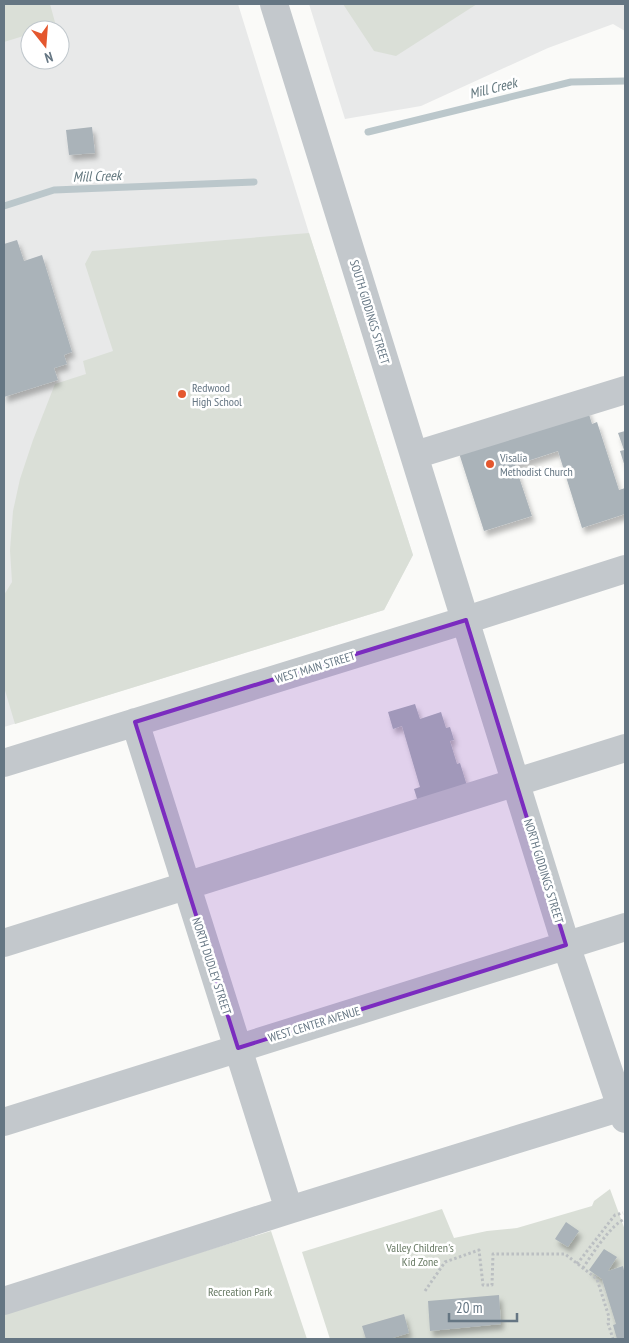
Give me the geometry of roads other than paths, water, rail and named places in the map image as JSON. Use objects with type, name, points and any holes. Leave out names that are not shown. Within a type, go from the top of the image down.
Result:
[{"type":"street","name":"SOUTH GIDDINGS STREET","points":[[274,4],[466,620]]},
{"type":"street","points":[[415,455],[625,390]]},
{"type":"street","name":"WEST MAIN STREET","points":[[4,763],[625,569]]},
{"type":"street","name":"NORTH GIDDINGS STREET","points":[[466,620],[566,945],[624,1111]]},
{"type":"street","name":"NORTH DUDLEY STREET","points":[[134,722],[289,1210]]},
{"type":"street","points":[[4,943],[625,748]]},
{"type":"street","name":"WEST CENTER AVENUE","points":[[4,1122],[625,927]]},
{"type":"street","points":[[4,1301],[289,1210],[624,1111]]},
{"type":"waterway","name":"Mill Creek","points":[[368,132],[571,82],[625,81]]},
{"type":"waterway","name":"Mill Creek","points":[[4,206],[54,190],[254,182]]},
{"type":"place","name":"Redwood High School","points":[[182,394]]},
{"type":"place","name":"Visalia Methodist Church","points":[[490,464]]},
{"type":"park label","name":"Valley Children's Kid Zone","points":[[420,1254]]},
{"type":"park label","name":"Recreation Park","points":[[240,1291]]}]
